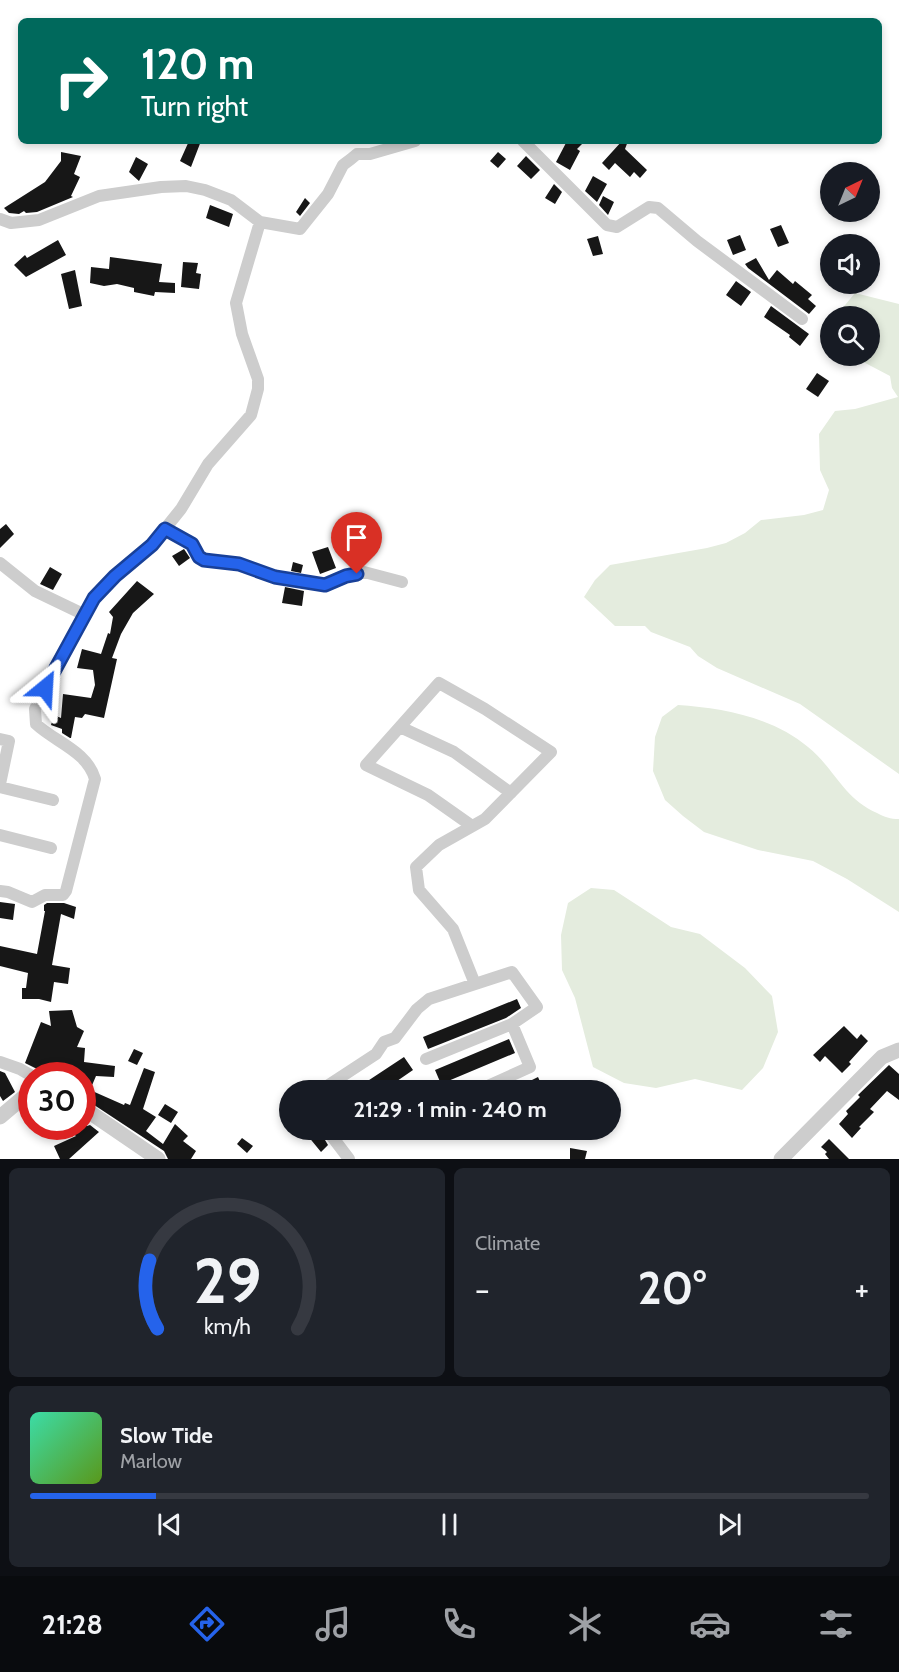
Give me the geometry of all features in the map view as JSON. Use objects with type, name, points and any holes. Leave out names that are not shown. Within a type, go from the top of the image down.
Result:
[{"type":"street","points":[[0,219],[11,223],[39,220],[99,196],[161,187],[186,186],[205,190],[231,200],[260,222],[300,229],[328,194],[343,165],[357,154],[370,154],[405,144]]},
{"type":"street","points":[[526,144],[607,225],[617,227],[648,207],[658,208],[802,319]]},
{"type":"street","points":[[0,891],[32,902],[45,895],[63,895],[66,891],[95,779],[87,763],[58,738],[36,724],[35,709],[55,667],[94,598],[115,576],[152,545],[181,509],[208,464],[251,415],[255,404],[258,379],[242,334],[236,303],[260,222]]},
{"type":"street","points":[[165,529],[192,544],[199,557],[204,560],[239,564],[295,582],[325,585],[346,576],[364,572],[402,582]]},
{"type":"street","points":[[0,562],[35,591],[85,615]]},
{"type":"street","points":[[472,826],[428,795],[366,765],[439,683],[485,709],[550,752],[485,819],[439,845],[416,867],[420,890],[453,928],[475,984]]},
{"type":"street","points":[[400,727],[454,752],[510,793]]},
{"type":"street","points":[[0,739],[9,741],[0,786],[53,800]]},
{"type":"street","points":[[0,835],[51,848]]},
{"type":"street","points":[[336,1080],[376,1054],[384,1042],[395,1038],[417,1009],[429,999],[512,972],[537,1007],[512,1024],[426,1059]]},
{"type":"street","points":[[500,1080],[530,1066],[512,1024]]},
{"type":"street","points":[[781,1159],[882,1057],[899,1050]]},
{"type":"street","points":[[0,1062],[18,1068]]},
{"type":"street","points":[[0,1117],[18,1102]]},
{"type":"street","points":[[96,1117],[158,1159]]},
{"type":"street","points":[[335,1140],[349,1159]]},
{"type":"shaded area","points":[[854,294],[899,304],[899,774],[800,704],[717,668],[698,656],[690,647],[651,632],[645,626],[615,626],[584,597],[595,580],[610,565],[707,548],[726,543],[745,533],[761,520],[804,515],[823,510],[829,490],[820,470],[819,434],[835,411],[855,409],[898,397],[892,388],[890,376],[871,366],[880,366],[880,306],[844,306]]},
{"type":"shaded area","points":[[678,705],[729,712],[779,728],[808,747],[847,791],[865,807],[883,816],[899,819],[899,912],[847,879],[813,861],[758,850],[704,832],[665,800],[653,771],[655,737],[662,717]]},
{"type":"shaded area","points":[[591,888],[614,890],[671,927],[700,934],[745,968],[772,996],[778,1032],[763,1068],[742,1090],[695,1079],[656,1088],[624,1083],[593,1067],[575,998],[562,970],[561,935],[568,903]]},
{"type":"building","points":[[188,144],[200,144],[191,167],[180,161]]},
{"type":"building","points":[[565,144],[582,144],[577,149],[580,151],[570,170],[556,162]]},
{"type":"building","points":[[619,144],[627,144],[625,149],[647,170],[640,178],[634,172],[630,177],[615,163],[609,170],[602,163]]},
{"type":"building","points":[[61,152],[81,156],[74,174],[80,177],[71,196],[73,197],[37,212],[9,213],[4,208],[45,182],[61,161]]},
{"type":"building","points":[[498,152],[506,159],[498,168],[490,161]]},
{"type":"building","points":[[526,156],[540,170],[531,179],[517,166]]},
{"type":"building","points":[[136,157],[148,164],[139,181],[129,172]]},
{"type":"building","points":[[593,176],[607,184],[597,202],[585,191]]},
{"type":"building","points":[[554,184],[562,192],[555,204],[545,198]]},
{"type":"building","points":[[603,196],[614,202],[608,215],[599,205]]},
{"type":"building","points":[[305,198],[310,203],[300,216],[296,212]]},
{"type":"building","points":[[210,205],[233,214],[229,227],[206,218]]},
{"type":"building","points":[[781,225],[789,243],[778,247],[770,229]]},
{"type":"building","points":[[740,235],[746,250],[733,255],[727,240]]},
{"type":"building","points":[[598,236],[603,254],[593,256],[587,239]]},
{"type":"building","points":[[58,240],[66,255],[26,277],[14,265],[25,255],[27,258]]},
{"type":"building","points":[[110,257],[162,264],[159,282],[175,283],[175,293],[155,292],[154,296],[134,292],[134,288],[117,284],[104,286],[90,283],[91,267],[109,269]]},
{"type":"building","points":[[756,258],[769,280],[777,270],[793,284],[795,281],[812,295],[808,299],[816,306],[809,314],[748,268],[745,264]]},
{"type":"building","points":[[183,262],[198,263],[196,273],[201,274],[199,289],[181,287]]},
{"type":"building","points":[[75,270],[82,306],[69,309],[61,274]]},
{"type":"building","points":[[736,281],[751,292],[741,306],[726,295]]},
{"type":"building","points":[[771,306],[809,334],[800,346],[789,337],[790,335],[764,317]]},
{"type":"building","points":[[817,373],[829,381],[818,397],[806,389]]},
{"type":"building","points":[[6,524],[14,534],[0,548],[0,529]]},
{"type":"building","points":[[328,547],[336,568],[320,574],[312,552]]},
{"type":"building","points":[[184,549],[190,558],[179,566],[172,556]]},
{"type":"building","points":[[293,562],[303,565],[301,573],[291,571]]},
{"type":"building","points":[[50,567],[62,574],[53,590],[40,584]]},
{"type":"building","points":[[137,581],[154,594],[133,613],[121,634],[112,658],[117,659],[104,718],[85,714],[82,718],[75,717],[70,738],[62,733],[62,729],[51,725],[54,715],[61,718],[63,694],[91,698],[95,685],[93,670],[77,668],[82,649],[101,654],[108,633],[110,634],[113,617],[109,612]]},
{"type":"building","points":[[285,587],[304,591],[302,606],[282,603]]},
{"type":"building","points":[[0,902],[15,904],[13,920],[0,918]]},
{"type":"building","points":[[64,903],[76,907],[74,919],[61,914],[52,965],[70,968],[68,984],[54,982],[51,1002],[22,999],[22,988],[26,988],[28,973],[0,966],[0,946],[37,954],[45,911],[44,905]]},
{"type":"building","points":[[517,999],[521,1008],[506,1018],[428,1049],[423,1037]]},
{"type":"building","points":[[72,1010],[77,1027],[84,1031],[77,1047],[85,1048],[84,1062],[25,1062],[41,1022],[51,1026],[49,1011]]},
{"type":"building","points":[[844,1026],[857,1039],[861,1034],[868,1041],[842,1073],[825,1056],[820,1062],[813,1055]]},
{"type":"building","points":[[509,1039],[515,1053],[451,1080],[439,1080],[435,1070]]},
{"type":"building","points":[[134,1049],[143,1053],[137,1065],[128,1061]]},
{"type":"building","points":[[404,1057],[413,1070],[398,1080],[369,1080]]},
{"type":"building","points":[[96,1064],[115,1066],[114,1077],[96,1076]]},
{"type":"building","points":[[889,1065],[899,1074],[899,1100],[887,1091],[870,1109],[874,1112],[852,1138],[839,1124],[848,1114],[846,1111],[860,1097],[858,1095]]},
{"type":"building","points":[[144,1068],[155,1072],[143,1109],[156,1117],[146,1131],[163,1144],[175,1124],[188,1136],[183,1141],[196,1151],[191,1159],[168,1159],[164,1151],[96,1106],[96,1093],[124,1105],[125,1103],[130,1105]]},
{"type":"building","points":[[0,1071],[5,1073],[15,1092],[3,1101],[0,1096]]},
{"type":"building","points":[[165,1104],[178,1112],[171,1123],[158,1115]]},
{"type":"building","points":[[242,1138],[253,1146],[247,1153],[237,1144]]},
{"type":"building","points":[[829,1139],[849,1159],[829,1159],[825,1154],[827,1152],[821,1147]]},
{"type":"building","points":[[67,1140],[90,1140],[69,1159],[60,1159],[54,1146]]},
{"type":"building","points":[[311,1140],[325,1140],[328,1145],[321,1152]]},
{"type":"building","points":[[570,1148],[587,1151],[585,1159],[570,1159]]},
{"type":"route","points":[[45,688],[94,598],[115,576],[152,545],[165,529],[192,544],[199,553],[199,557],[204,560],[239,564],[295,582],[325,585],[357,574]]}]
